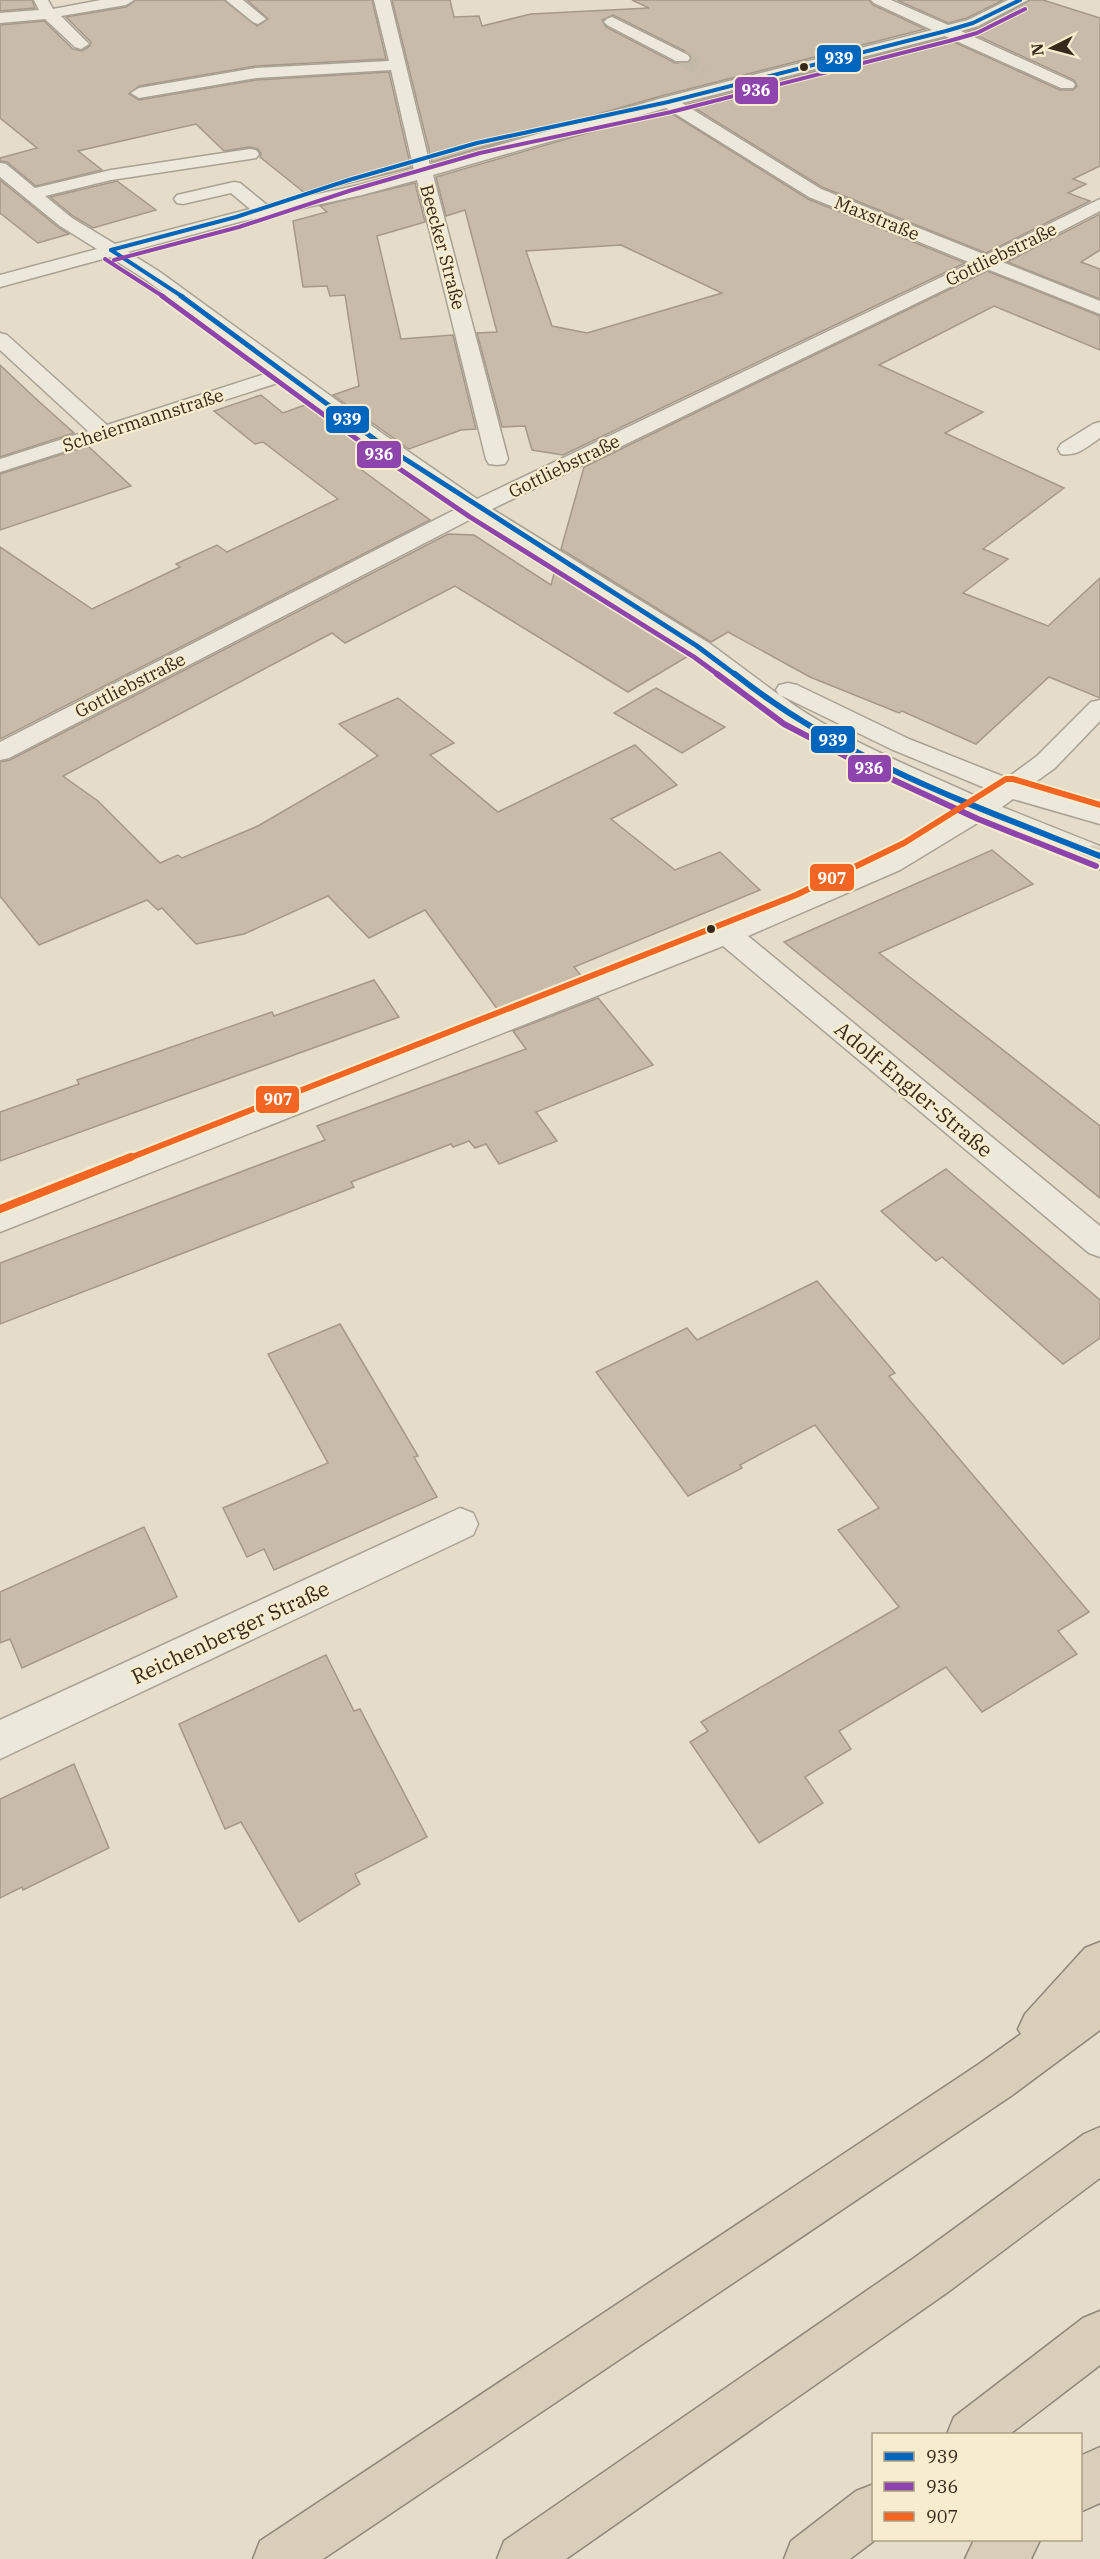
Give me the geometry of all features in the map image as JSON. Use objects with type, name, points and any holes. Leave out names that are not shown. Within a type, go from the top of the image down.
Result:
[{"type":"highway","points":[[995,2080],[1100,1963]]},
{"type":"highway","points":[[278,2559],[995,2080],[1100,2003]]},
{"type":"highway","points":[[522,2559],[930,2275],[1100,2150]]},
{"type":"highway","points":[[972,2433],[1100,2335]]},
{"type":"highway","points":[[1082,2486],[1100,2472]]},
{"type":"highway","points":[[809,2559],[872,2510]]},
{"type":"highway","points":[[990,2559],[1014,2541]]},
{"type":"street","points":[[40,0],[49,14],[81,44]]},
{"type":"street","points":[[0,18],[49,14],[126,0]]},
{"type":"street","points":[[234,0],[258,19]]},
{"type":"street","name":"Beecker Straße","points":[[382,0],[421,166],[434,207],[497,459]]},
{"type":"street","points":[[879,0],[1067,85]]},
{"type":"street","points":[[237,217],[421,166],[946,31],[973,23],[1020,0]]},
{"type":"street","points":[[612,22],[682,58]]},
{"type":"street","points":[[140,93],[256,73],[398,65]]},
{"type":"street","points":[[714,75],[731,86]]},
{"type":"street","name":"Maxstraße","points":[[668,102],[815,193],[1100,308]]},
{"type":"street","points":[[32,194],[111,175],[250,154]]},
{"type":"street","points":[[0,281],[237,217],[356,191],[421,166]]},
{"type":"street","points":[[0,168],[66,222],[153,276],[375,439],[476,508],[700,648],[790,716],[982,810],[1098,856]]},
{"type":"street","points":[[183,199],[234,187],[261,209]]},
{"type":"street","name":"Gottliebstraße","points":[[0,752],[476,508],[985,263],[1100,204]]},
{"type":"street","points":[[0,339],[102,432]]},
{"type":"street","name":"Scheiermannstraße","points":[[0,466],[286,374]]},
{"type":"street","points":[[1069,449],[1100,428]]},
{"type":"street","points":[[700,648],[900,744],[1010,789],[1100,816]]},
{"type":"street","points":[[0,1220],[727,934],[890,864],[982,810],[1046,762],[1100,707]]},
{"type":"street","name":"Adolf-Engler-Straße","points":[[727,934],[1100,1244]]},
{"type":"street","name":"Reichenberger Straße","points":[[0,1740],[460,1524]]},
{"type":"building","points":[[0,0],[32,0],[35,8],[0,11]]},
{"type":"building","points":[[136,0],[224,0],[257,26],[268,19],[247,0],[372,0],[386,59],[256,66],[139,86],[129,94],[139,100],[256,80],[389,72],[411,168],[306,194],[260,157],[258,149],[250,147],[224,151],[196,124],[78,151],[102,170],[36,186],[7,162],[0,161],[0,158],[37,148],[0,118],[0,25],[44,21],[73,49],[82,51],[90,46],[91,42],[66,17],[126,7]]},
{"type":"building","points":[[392,0],[450,0],[454,17],[479,16],[482,26],[531,14],[649,8],[632,0],[869,0],[873,5],[925,29],[661,96],[432,162]],"holes":[[[613,15],[689,53],[692,59],[688,63],[675,63],[606,27],[602,20]]]},
{"type":"building","points":[[897,0],[1003,0],[967,18],[948,23]]},
{"type":"building","points":[[1030,0],[1043,0],[1100,18],[1100,166],[1073,179],[1086,184],[1068,193],[1090,201],[986,253],[822,187],[688,104],[945,38],[1060,90],[1073,90],[1077,86],[1074,80],[967,31],[979,28]]},
{"type":"building","points":[[666,110],[808,199],[965,263],[563,455],[532,450],[525,426],[502,427],[477,333],[497,332],[465,210],[446,216],[436,177]],"holes":[[[621,245],[722,293],[587,333],[552,326],[526,251]]]},
{"type":"building","points":[[0,180],[69,234],[38,243],[0,213]]},
{"type":"building","points":[[117,181],[156,210],[93,228],[73,216],[50,197]]},
{"type":"building","points":[[415,183],[425,222],[377,236],[401,339],[453,335],[476,429],[461,430],[409,449],[333,395],[359,386],[345,295],[330,296],[327,286],[303,287],[293,221],[327,212],[320,206]]},
{"type":"building","points":[[1100,214],[1100,250],[1081,262],[1100,269],[1100,299],[1007,262]]},
{"type":"building","points":[[987,271],[1100,316],[1100,350],[994,306],[879,365],[983,412],[945,433],[1064,488],[983,549],[1008,559],[963,593],[1048,626],[1100,578],[1100,698],[1049,677],[976,744],[902,711],[899,713],[810,677],[728,632],[711,642],[561,549],[584,467]]},
{"type":"building","points":[[0,365],[34,397],[74,433],[0,457]]},
{"type":"building","points":[[261,395],[283,413],[310,403],[384,458],[359,468],[430,520],[0,739],[0,547],[92,609],[180,567],[176,564],[217,545],[227,552],[338,499],[263,442],[255,444],[214,411]]},
{"type":"building","points":[[88,446],[131,486],[0,530],[0,474]]},
{"type":"building","points":[[448,534],[474,535],[551,585],[555,570],[690,655],[628,692],[455,586],[345,643],[332,633],[63,776],[98,801],[160,863],[178,855],[182,858],[258,826],[378,756],[339,724],[398,698],[454,743],[430,755],[498,812],[635,745],[677,785],[611,819],[675,870],[720,852],[760,890],[574,967],[582,977],[498,1010],[425,910],[369,938],[328,896],[244,934],[196,944],[162,908],[158,910],[147,900],[39,945],[0,896],[0,762],[10,760]]},
{"type":"building","points":[[656,688],[725,727],[682,753],[614,713]]},
{"type":"building","points":[[992,850],[1033,884],[879,953],[1100,1126],[1100,1198],[784,942]]},
{"type":"building","points":[[374,980],[399,1017],[0,1161],[0,1112],[79,1084],[77,1080],[272,1012],[274,1016]]},
{"type":"building","points":[[598,998],[653,1065],[536,1112],[557,1141],[499,1164],[486,1144],[475,1148],[469,1141],[453,1147],[451,1144],[351,1182],[354,1187],[0,1324],[0,1263],[325,1140],[317,1126],[526,1049],[513,1031]]},
{"type":"building","points":[[946,1169],[1100,1300],[1100,1338],[1063,1364],[942,1257],[936,1261],[881,1211]]},
{"type":"building","points":[[817,1281],[895,1373],[889,1376],[1089,1612],[1058,1631],[1077,1654],[982,1712],[946,1667],[839,1731],[851,1749],[805,1777],[823,1803],[759,1843],[690,1742],[708,1731],[701,1722],[899,1607],[838,1530],[879,1508],[815,1425],[740,1465],[742,1468],[688,1496],[596,1372],[687,1328],[697,1340]]},
{"type":"building","points":[[340,1324],[418,1456],[414,1457],[437,1497],[274,1570],[264,1549],[247,1557],[223,1508],[328,1463],[268,1354]]},
{"type":"building","points":[[144,1527],[177,1597],[22,1668],[10,1639],[0,1643],[0,1592]]},
{"type":"building","points":[[326,1655],[354,1711],[360,1709],[427,1837],[355,1874],[360,1884],[299,1922],[241,1822],[225,1829],[179,1724]]},
{"type":"building","points":[[74,1764],[109,1848],[23,1890],[22,1887],[0,1898],[0,1799]]},
{"type":"tunnel","points":[[682,58],[705,70]]},
{"type":"transit line","name":"939","points":[[111,250],[236,217],[349,180],[477,143],[668,102],[946,31],[973,23],[1020,0]]},
{"type":"transit line","name":"936","points":[[114,260],[239,227],[352,190],[480,153],[671,112],[949,41],[977,33],[1025,9]]},
{"type":"transit line","name":"939","points":[[111,250],[213,319],[377,441],[456,494],[697,646],[791,716],[904,775],[1100,856]]},
{"type":"transit line","name":"936","points":[[105,259],[147,285],[369,448],[470,517],[694,657],[784,724],[872,770],[978,819],[1096,866]]},
{"type":"transit line","name":"907","points":[[0,1209],[796,895],[904,843],[1006,779],[1013,779],[1100,805]]}]
